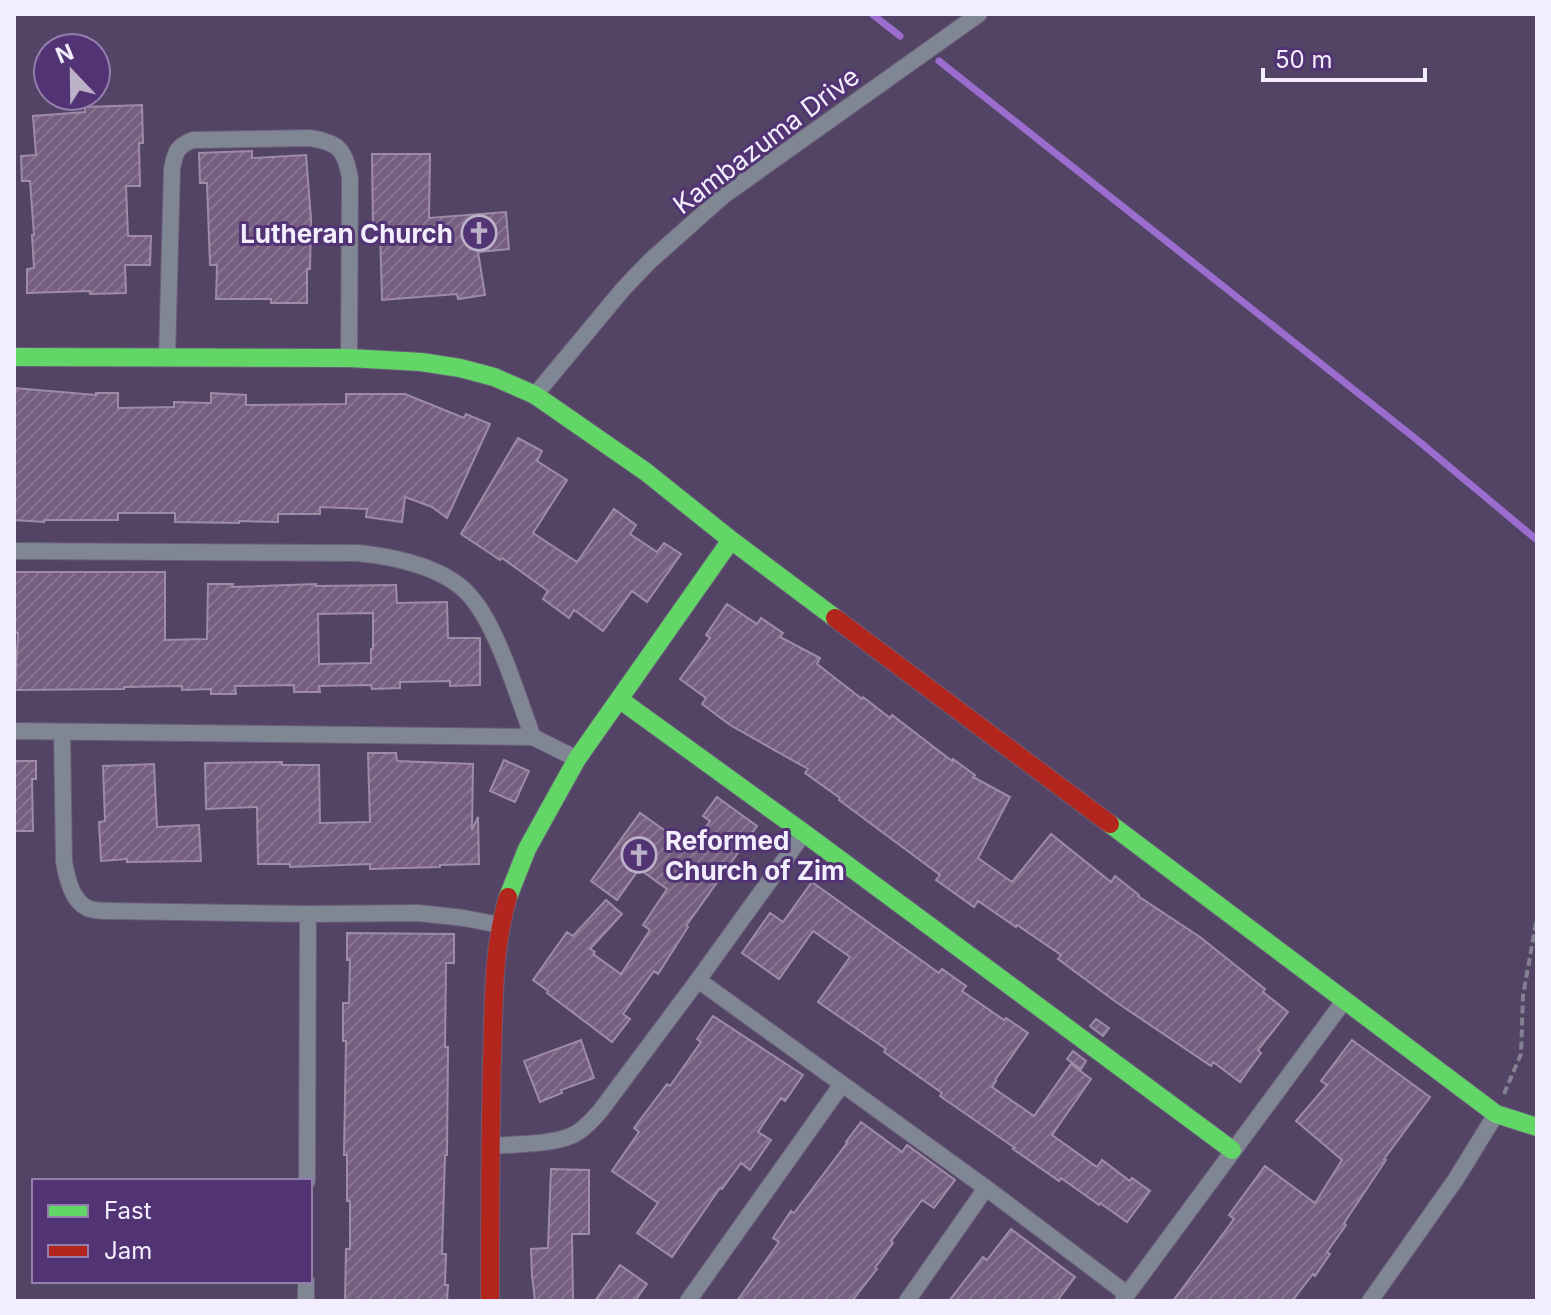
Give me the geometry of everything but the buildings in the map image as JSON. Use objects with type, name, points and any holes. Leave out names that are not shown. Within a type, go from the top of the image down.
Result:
[{"type":"street","name":"Kambazuma Drive","points":[[535,395],[624,288],[723,196],[979,14]]},
{"type":"street","points":[[167,358],[172,169],[181,145],[193,140],[309,138],[338,147],[346,159],[350,178],[349,358]]},
{"type":"street","points":[[14,357],[349,358],[421,362],[494,377],[535,395],[646,472],[731,540],[1496,1114],[1537,1127]]},
{"type":"street","points":[[490,1301],[495,961],[500,925],[512,884],[527,849],[577,759],[731,540]]},
{"type":"street","points":[[14,551],[358,553],[388,556],[418,565],[449,579],[470,595],[484,615],[533,737]]},
{"type":"street","points":[[619,699],[1232,1150]]},
{"type":"street","points":[[14,731],[533,737],[577,759]]},
{"type":"street","points":[[62,732],[64,862],[67,880],[87,908],[111,911],[439,914],[500,925]]},
{"type":"street","points":[[490,1146],[555,1140],[573,1135],[586,1126],[698,980],[804,833]]},
{"type":"street","points":[[307,1179],[308,914]]},
{"type":"street","points":[[698,980],[986,1188],[1124,1297],[1344,1001]]},
{"type":"street","points":[[688,1301],[842,1084]]},
{"type":"street","points":[[1370,1301],[1456,1179],[1496,1114]]},
{"type":"street","points":[[907,1301],[986,1188]]},
{"type":"path","points":[[1496,1114],[1521,1054],[1523,996],[1537,917]]},
{"type":"waterway","points":[[872,14],[900,36]]},
{"type":"waterway","points":[[939,61],[1416,439],[1537,540]]},
{"type":"traffic: fast","points":[[14,357],[349,358],[421,362],[494,377],[535,395],[646,472],[835,618]]},
{"type":"traffic: fast","points":[[508,897],[527,849],[577,759],[731,540]]},
{"type":"traffic: fast","points":[[619,699],[1232,1150]]},
{"type":"traffic: fast","points":[[1110,824],[1496,1114],[1537,1127]]},
{"type":"traffic: jam","points":[[835,618],[1110,824]]},
{"type":"traffic: jam","points":[[490,1301],[494,999],[496,958],[508,897]]},
{"type":"place","name":"Lutheran Church","points":[[479,233]]},
{"type":"place","name":"Reformed Church of Zim","points":[[639,855]]}]
